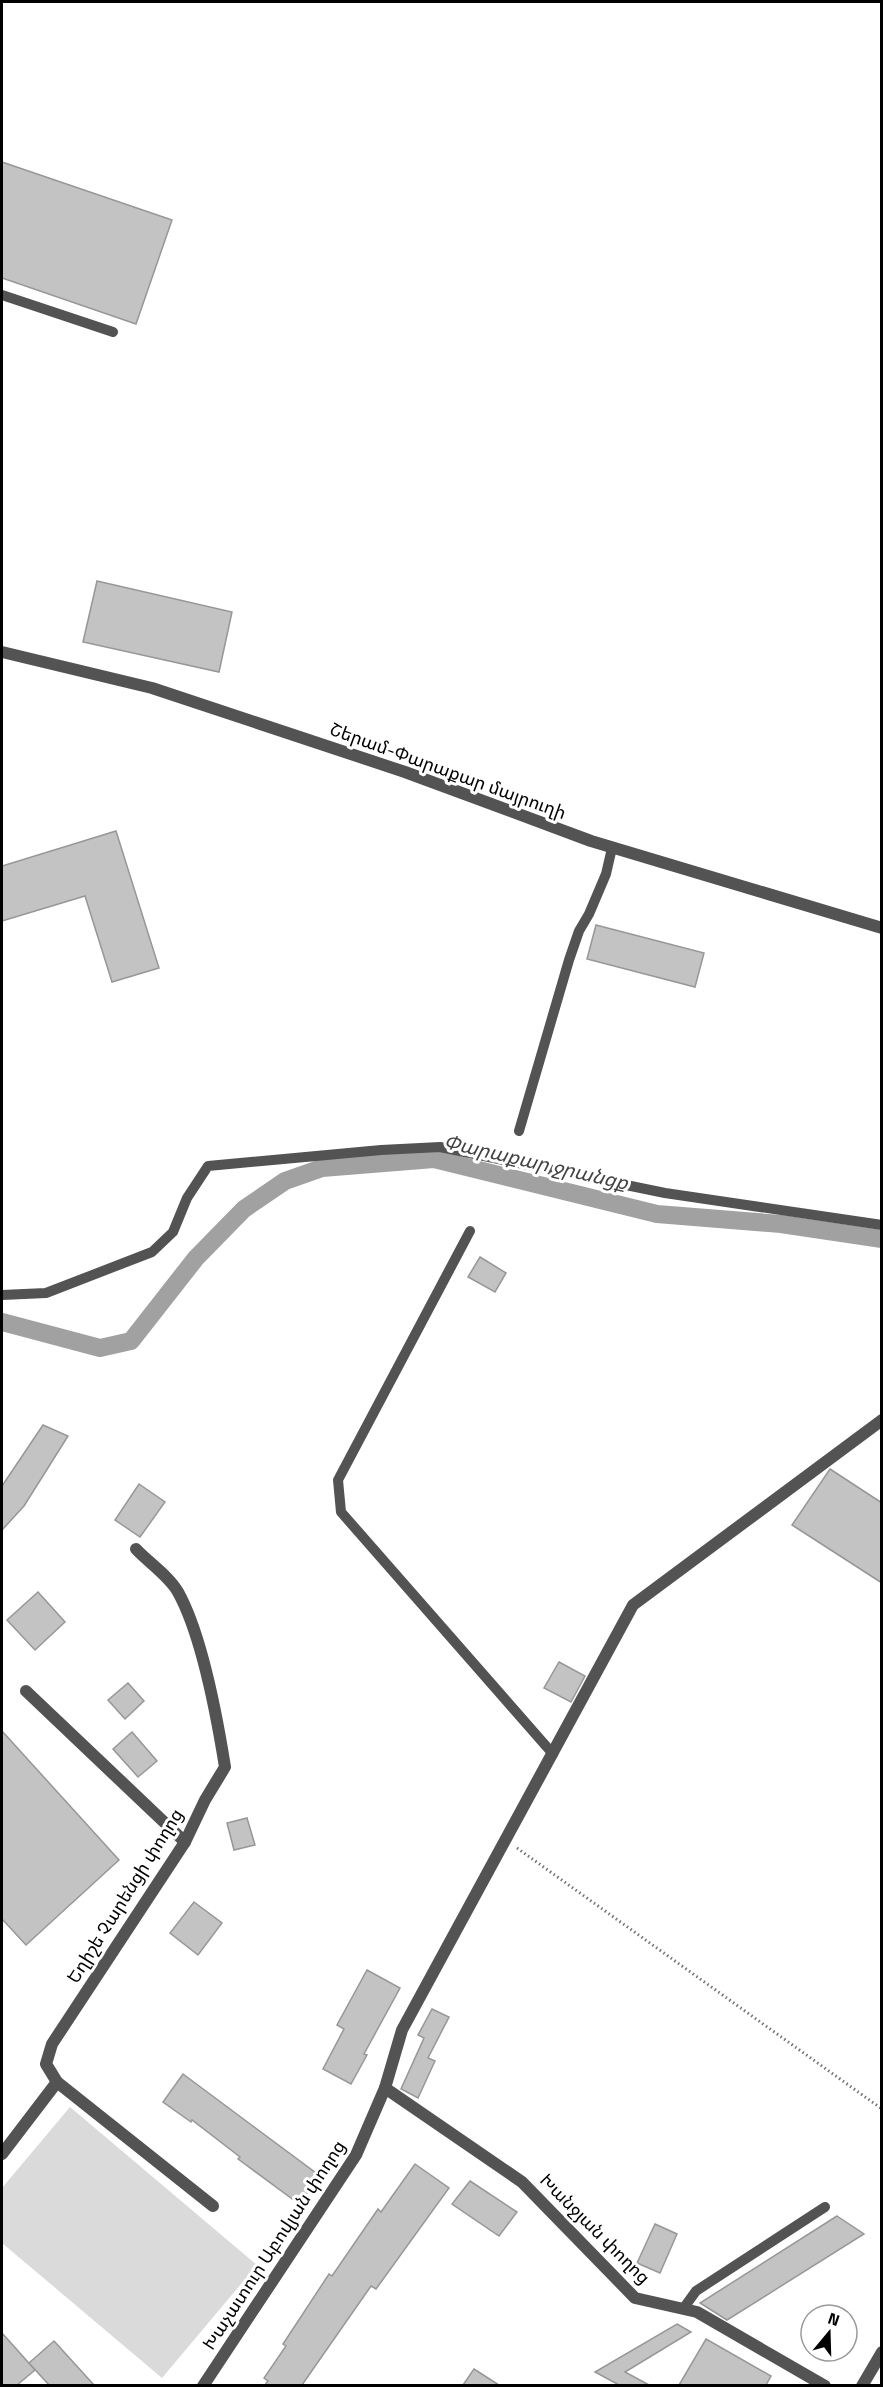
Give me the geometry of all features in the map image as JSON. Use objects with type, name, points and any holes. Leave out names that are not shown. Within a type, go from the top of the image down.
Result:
[{"type":"street","name":"Շերամ-Փարաքար մայրուղի","points":[[2,652],[152,688],[405,772],[612,848],[882,928]]},
{"type":"street","name":"Խաչատուր Աբովյան փողոց","points":[[203,2385],[357,2155],[385,2088],[402,2030],[633,1605],[882,1420]]},
{"type":"street","name":"Եղիշե Չարենցի փողոց","points":[[57,2082],[46,2064],[52,2044],[185,1842],[205,1800],[225,1767],[217,1718],[195,1636],[177,1591],[136,1549]]},
{"type":"street","points":[[26,1691],[185,1842]]},
{"type":"street","points":[[2,2154],[57,2082],[213,2206]]},
{"type":"street","name":"Խանջյան փողոց","points":[[385,2088],[522,2182],[635,2298],[697,2312],[825,2385]]},
{"type":"street","points":[[862,2385],[882,2352]]},
{"type":"lane","points":[[2,295],[113,333]]},
{"type":"lane","points":[[519,1131],[569,960],[579,931],[606,874],[612,848]]},
{"type":"lane","points":[[2,1295],[46,1293],[152,1252],[173,1232],[187,1198],[208,1166],[381,1150],[440,1147],[665,1194],[882,1225]]},
{"type":"lane","points":[[470,1231],[338,1480],[340,1512],[554,1754]]},
{"type":"lane","points":[[683,2309],[696,2291],[825,2206]]},
{"type":"path","points":[[506,1840],[882,2109]]},
{"type":"shaded area","points":[[70,2107],[257,2265],[162,2378],[2,2243],[2,2188]]},
{"type":"building","points":[[2,162],[172,220],[136,324],[2,278]]},
{"type":"building","points":[[97,581],[232,612],[219,672],[83,642]]},
{"type":"building","points":[[116,831],[159,968],[112,982],[85,896],[2,921],[2,866]]},
{"type":"building","points":[[596,925],[704,953],[695,987],[587,959]]},
{"type":"building","points":[[480,1257],[506,1273],[495,1292],[468,1277]]},
{"type":"building","points":[[43,1425],[68,1436],[24,1506],[2,1530],[2,1486]]},
{"type":"building","points":[[830,1469],[882,1503],[882,1583],[792,1525]]},
{"type":"building","points":[[139,1484],[165,1502],[140,1537],[115,1520]]},
{"type":"building","points":[[38,1592],[65,1622],[35,1650],[7,1620]]},
{"type":"building","points":[[559,1662],[585,1676],[571,1702],[544,1688]]},
{"type":"building","points":[[128,1683],[144,1701],[125,1719],[108,1700]]},
{"type":"building","points":[[2,1731],[119,1860],[26,1945],[2,1919]]},
{"type":"building","points":[[132,1732],[157,1761],[138,1777],[113,1749]]},
{"type":"building","points":[[247,1818],[255,1845],[234,1850],[227,1823]]},
{"type":"building","points":[[194,1902],[222,1923],[198,1955],[170,1933]]},
{"type":"building","points":[[367,1970],[400,1988],[364,2054],[367,2055],[351,2084],[323,2069],[344,2029],[337,2025]]},
{"type":"building","points":[[432,2009],[449,2017],[428,2058],[435,2061],[418,2098],[401,2089],[424,2038],[418,2035]]},
{"type":"building","points":[[183,2074],[320,2176],[299,2204],[238,2159],[240,2157],[192,2120],[191,2122],[163,2102]]},
{"type":"building","points":[[415,2164],[449,2188],[376,2289],[371,2286],[302,2385],[265,2385],[268,2381],[264,2378],[286,2346],[283,2344],[329,2274],[332,2276],[378,2209],[381,2212]]},
{"type":"building","points":[[470,2181],[517,2212],[499,2236],[452,2204]]},
{"type":"building","points":[[837,2216],[864,2234],[727,2320],[700,2303]]},
{"type":"building","points":[[655,2224],[677,2234],[660,2273],[637,2263]]},
{"type":"building","points":[[677,2324],[691,2332],[625,2372],[649,2385],[619,2385],[595,2372]]},
{"type":"building","points":[[2,2333],[35,2370],[17,2385],[2,2385]]},
{"type":"building","points":[[706,2339],[771,2376],[766,2385],[679,2385]]},
{"type":"building","points":[[54,2341],[94,2385],[49,2385],[29,2363]]},
{"type":"building","points":[[474,2369],[499,2385],[463,2385]]},
{"type":"waterway","name":"Փարաքար ջրանցք","points":[[2,1322],[100,1348],[131,1341],[196,1258],[244,1209],[285,1181],[322,1168],[434,1159],[657,1214],[781,1224],[882,1239]]}]
